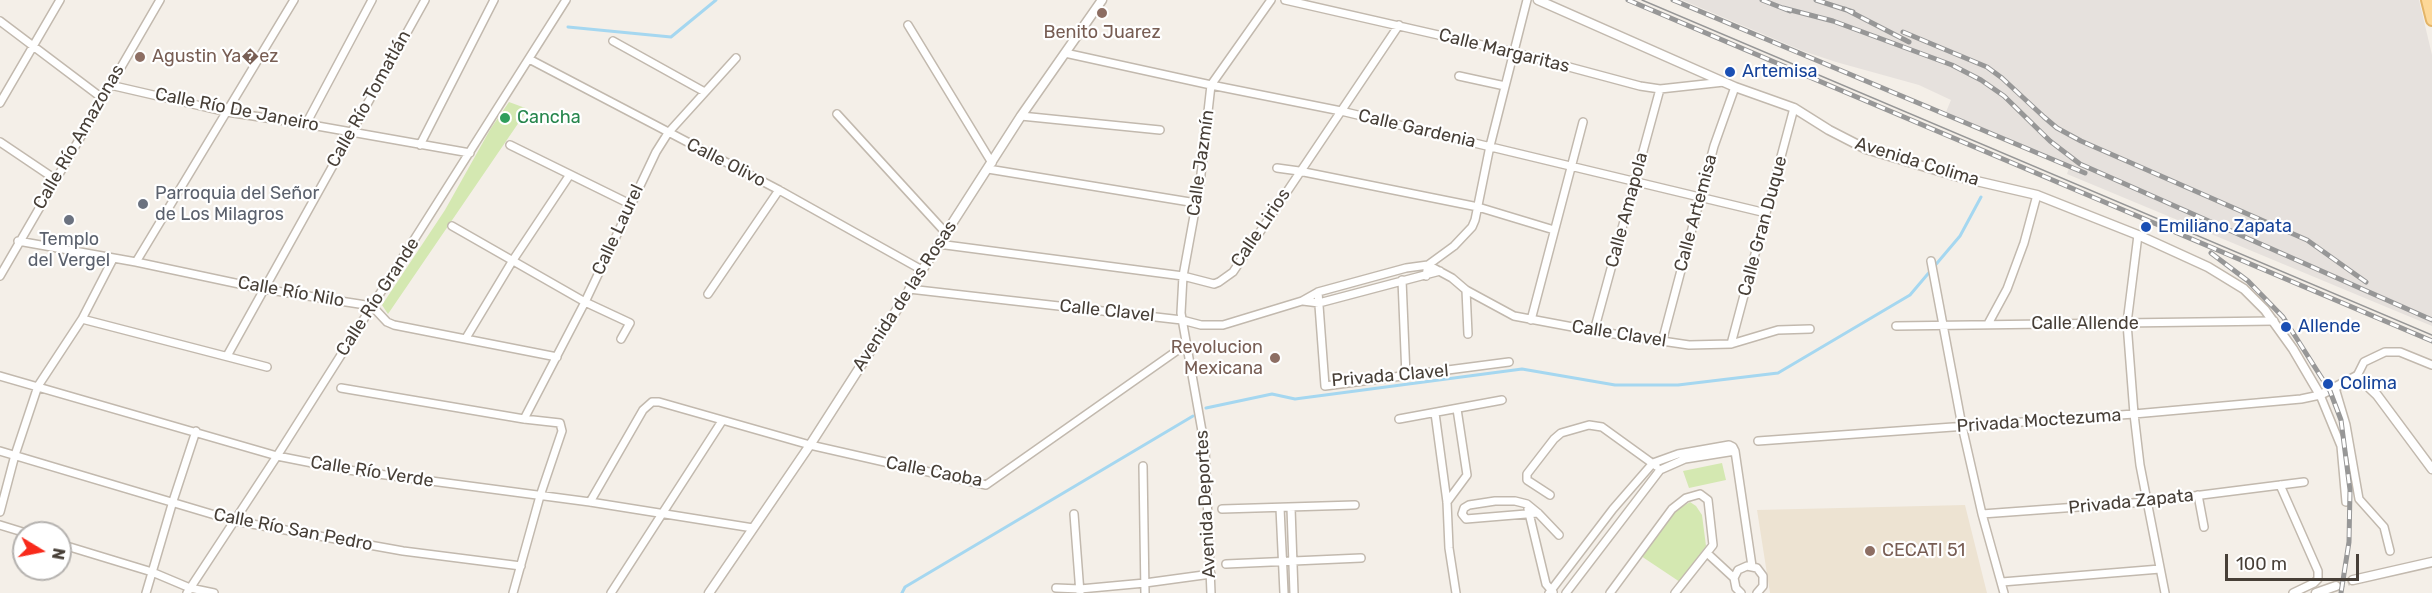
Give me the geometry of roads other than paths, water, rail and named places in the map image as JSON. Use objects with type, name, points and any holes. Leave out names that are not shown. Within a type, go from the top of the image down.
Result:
[{"type":"main road","points":[[2427,0],[2432,20]]},
{"type":"street","points":[[0,103],[60,0]]},
{"type":"street","name":"Calle Río Amazonas","points":[[0,276],[18,241],[160,0]]},
{"type":"street","points":[[136,262],[294,0]]},
{"type":"street","points":[[306,124],[372,0]]},
{"type":"street","name":"Calle Río Tomatlán","points":[[227,356],[425,0]]},
{"type":"street","points":[[420,145],[494,0]]},
{"type":"street","name":"Calle Río Grande","points":[[188,591],[277,456],[566,0]]},
{"type":"street","name":"Avenida de las Rosas","points":[[709,593],[810,445],[1021,116],[1102,0]]},
{"type":"street","name":"Calle Jazmín","points":[[1185,345],[1180,313],[1183,276],[1197,203],[1211,85],[1271,0]]},
{"type":"street","name":"Calle Margaritas","points":[[1285,0],[1513,52],[1640,86],[1660,89],[1724,82]]},
{"type":"street","points":[[1425,276],[1428,265],[1454,246],[1472,227],[1527,0]]},
{"type":"street","name":"Avenida Colima","points":[[1538,0],[1734,87],[1794,108],[1866,149],[1959,177],[2037,195],[2188,256],[2228,278],[2244,290],[2274,321],[2320,395]]},
{"type":"street","points":[[0,21],[102,98]]},
{"type":"street","points":[[908,25],[990,166],[1197,203]]},
{"type":"street","name":"Calle Lirios","points":[[938,244],[1183,276],[1214,284],[1223,280],[1233,272],[1399,25]]},
{"type":"street","points":[[613,41],[704,91]]},
{"type":"street","name":"Calle Gardenia","points":[[1065,53],[1341,111],[1766,213]]},
{"type":"street","name":"Calle Laurel","points":[[524,419],[585,302],[630,204],[668,133],[736,58]]},
{"type":"street","name":"Calle Olivo","points":[[530,59],[779,190],[922,270]]},
{"type":"street","points":[[1459,76],[1505,86]]},
{"type":"street","name":"Calle Río De Janeiro","points":[[110,85],[227,112],[351,131],[470,153]]},
{"type":"street","name":"Calle Artemisa","points":[[1662,342],[1714,146],[1734,87]]},
{"type":"street","name":"Calle Amapola","points":[[1594,331],[1660,89]]},
{"type":"street","name":"Calle Gran Duque","points":[[1731,344],[1794,108]]},
{"type":"street","points":[[837,114],[945,232]]},
{"type":"street","points":[[1021,116],[1160,130]]},
{"type":"street","points":[[1531,320],[1583,122]]},
{"type":"street","points":[[0,142],[55,179]]},
{"type":"street","points":[[510,145],[630,204]]},
{"type":"street","points":[[1277,168],[1478,207],[1554,230]]},
{"type":"street","points":[[466,338],[513,260],[569,176]]},
{"type":"street","points":[[708,294],[779,190]]},
{"type":"street","points":[[1988,324],[2007,289],[2024,243],[2037,195]]},
{"type":"street","points":[[452,226],[585,302],[630,323],[621,339]]},
{"type":"street","points":[[2138,235],[2127,323],[2134,414],[2146,502],[2165,593]]},
{"type":"street","name":"Calle Río Nilo","points":[[18,241],[136,262],[263,289],[372,306]]},
{"type":"street","points":[[0,512],[15,455],[38,386],[82,320],[113,259]]},
{"type":"street","points":[[1931,261],[1945,324],[1962,426],[1982,514],[2004,593]]},
{"type":"street","name":"Calle Clavel","points":[[909,289],[1182,320],[1201,325],[1223,325],[1302,301],[1318,292],[1406,268],[1428,265],[1505,312],[1531,320],[1594,331],[1689,345],[1731,344],[1778,330],[1810,329]]},
{"type":"street","name":"Calle Clavel","points":[[1302,301],[1319,303],[1440,271]]},
{"type":"street","points":[[1402,280],[1406,376]]},
{"type":"street","points":[[1466,290],[1468,334]]},
{"type":"street","name":"Privada Clavel","points":[[1318,292],[1325,386],[1509,362]]},
{"type":"street","points":[[372,306],[387,322],[394,325],[557,357]]},
{"type":"street","points":[[82,320],[267,367]]},
{"type":"street","name":"Calle Allende","points":[[1896,326],[2274,321]]},
{"type":"street","name":"Calle Caoba","points":[[590,502],[647,405],[659,402],[722,422],[810,445],[986,485],[1185,345]]},
{"type":"street","name":"Avenida Deportes","points":[[1185,345],[1204,435],[1211,593]]},
{"type":"street","points":[[2346,502],[2343,462],[2337,435],[2320,395],[2357,376],[2364,362],[2385,352],[2400,352],[2432,365]]},
{"type":"street","name":"Calle Río Verde","points":[[0,376],[277,456],[348,470],[590,502],[753,528]]},
{"type":"street","points":[[2357,376],[2377,395],[2432,469]]},
{"type":"street","points":[[341,388],[560,423],[562,431],[540,496],[513,593]]},
{"type":"street","points":[[2335,388],[2346,425],[2360,499],[2384,527],[2390,551]]},
{"type":"street","name":"Privada Moctezuma","points":[[1758,441],[2134,414],[2301,399],[2320,395]]},
{"type":"street","points":[[1399,419],[1502,400]]},
{"type":"street","points":[[1447,502],[1467,475],[1457,409]]},
{"type":"street","points":[[1435,414],[1456,593]]},
{"type":"street","points":[[611,593],[722,422]]},
{"type":"street","points":[[1550,495],[1527,480],[1527,474],[1561,433],[1589,425],[1602,427],[1660,470]]},
{"type":"street","points":[[146,593],[196,431]]},
{"type":"street","points":[[1527,504],[1546,584],[1552,592],[1613,509],[1653,463],[1678,454],[1729,445],[1735,451],[1752,566]]},
{"type":"street","name":"Calle Río San Pedro","points":[[0,451],[173,501],[234,522],[403,551],[521,566]]},
{"type":"street","points":[[1566,593],[1660,470],[1685,459],[1735,451]]},
{"type":"street","points":[[1143,466],[1145,593]]},
{"type":"street","name":"Privada Zapata","points":[[1982,514],[2146,502],[2304,482]]},
{"type":"street","points":[[2280,485],[2318,571],[2318,579],[2314,583],[2293,593]]},
{"type":"street","points":[[1610,593],[1672,509],[1686,498],[1700,494],[1708,500],[1713,545],[1675,593]]},
{"type":"street","points":[[2198,495],[2204,527]]},
{"type":"street","points":[[1538,513],[1466,519],[1462,514],[1464,508],[1469,505],[1515,501],[1527,504],[1538,513],[1559,535]]},
{"type":"street","points":[[1222,509],[1355,505]]},
{"type":"street","points":[[1280,508],[1284,593]]},
{"type":"street","points":[[1291,508],[1294,593]]},
{"type":"street","points":[[1074,514],[1080,591]]},
{"type":"street","points":[[72,548],[152,572],[188,591],[214,593]]},
{"type":"street","points":[[1707,553],[1734,578],[1736,588],[1741,593]]},
{"type":"street","points":[[1226,564],[1361,558]]},
{"type":"street","points":[[2353,580],[2432,562]]},
{"type":"street","points":[[1734,578],[1743,567],[1752,566],[1761,571],[1763,586],[1757,593]]},
{"type":"street","points":[[2002,582],[2160,568]]},
{"type":"street","points":[[1056,588],[1080,591],[1211,574]]},
{"type":"street","points":[[2316,593],[2336,586]]},
{"type":"waterway","points":[[568,27],[671,37],[716,0]]},
{"type":"waterway","points":[[1206,408],[1272,394],[1295,399],[1522,369],[1615,385],[1678,385],[1778,373],[1910,295],[1960,236],[1981,197]]},
{"type":"waterway","points":[[902,593],[905,587],[1193,416]]},
{"type":"tunnel","points":[[2336,586],[2353,580]]},
{"type":"tram line","points":[[1642,0],[2432,335]]},
{"type":"railway","points":[[1628,0],[2432,341]]},
{"type":"railway","points":[[1673,0],[2085,173]]},
{"type":"railway","points":[[1762,0],[1790,11]]},
{"type":"railway","points":[[1816,0],[1853,12]]},
{"type":"railway","points":[[1783,8],[1833,21],[1952,65],[1981,80],[2004,96],[2050,141],[2080,164],[2432,320]]},
{"type":"railway","points":[[1845,9],[1909,42]]},
{"type":"railway","points":[[1903,32],[1987,67],[2057,128],[2081,141],[2307,240],[2366,282]]},
{"type":"railway","points":[[2211,253],[2248,281],[2283,317],[2330,391],[2341,420],[2350,490],[2349,542],[2341,593]]},
{"type":"place","name":"Benito Juarez","points":[[1102,13]]},
{"type":"place","name":"Agustin Ya�ez","points":[[140,57]]},
{"type":"place","name":"Artemisa","points":[[1730,72]]},
{"type":"place","name":"Cancha","points":[[505,118]]},
{"type":"place","name":"Parroquia del Señor de Los Milagros","points":[[143,204]]},
{"type":"place","name":"Templo del Vergel","points":[[69,220]]},
{"type":"place","name":"Emiliano Zapata","points":[[2146,227]]},
{"type":"place","name":"Allende","points":[[2286,327]]},
{"type":"place","name":"Revolucion Mexicana","points":[[1275,358]]},
{"type":"place","name":"Colima","points":[[2328,384]]},
{"type":"place","name":"CECATI 51","points":[[1870,551]]}]
